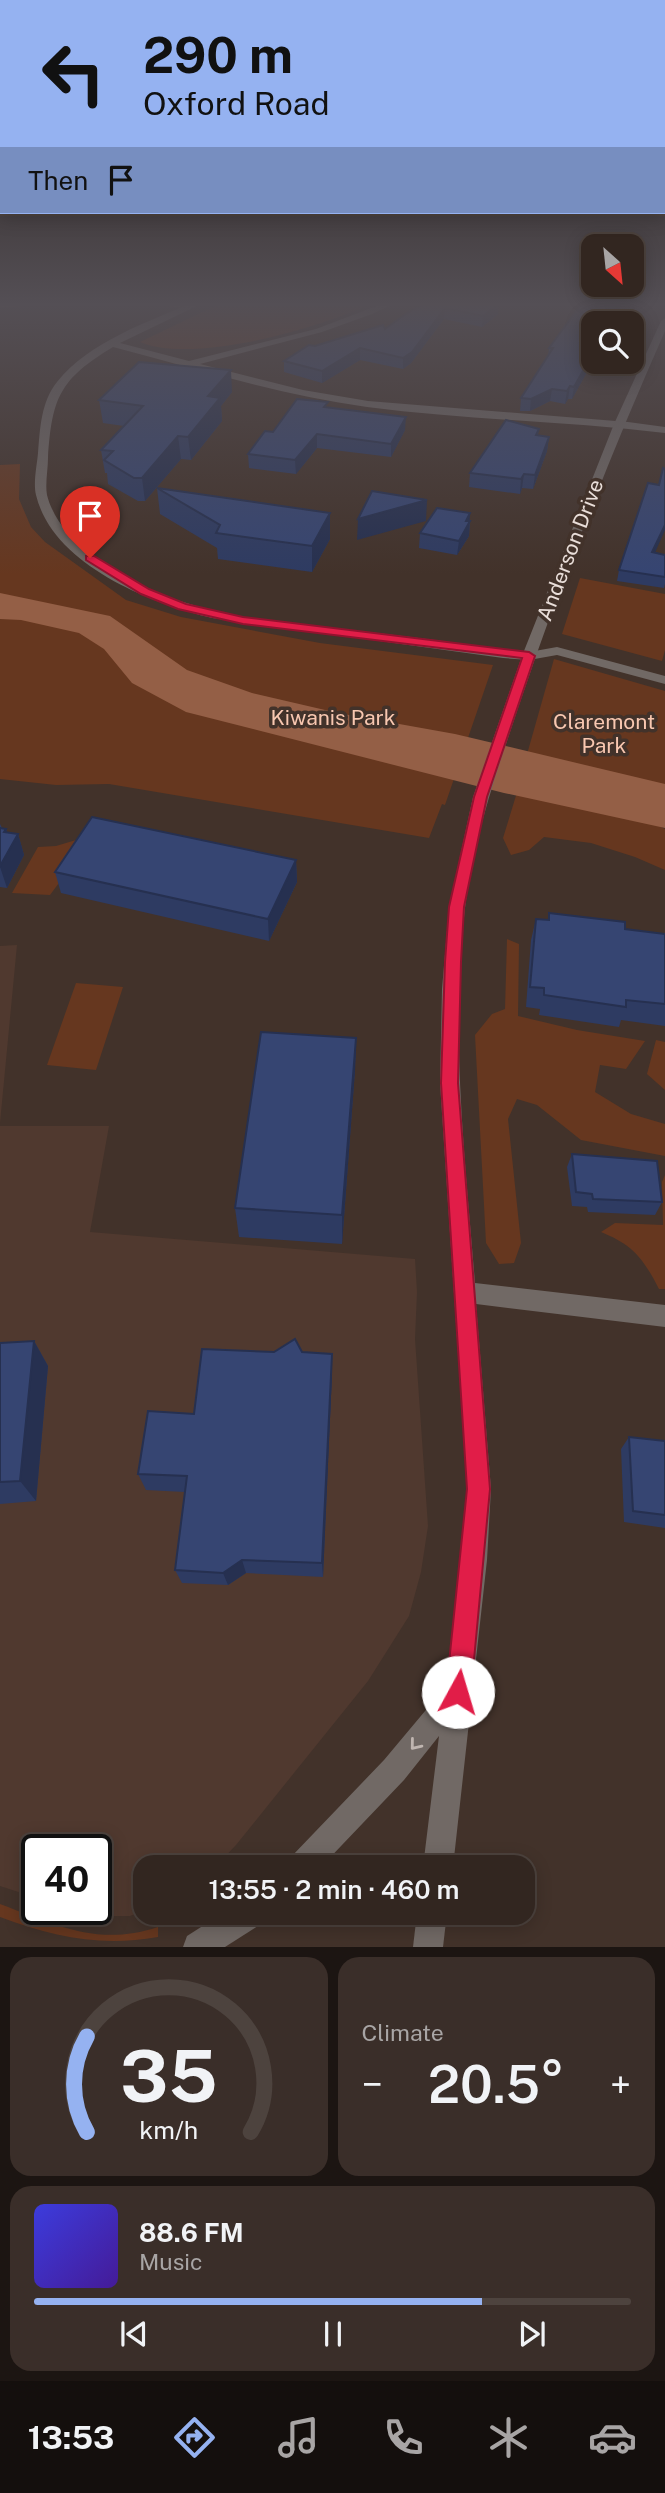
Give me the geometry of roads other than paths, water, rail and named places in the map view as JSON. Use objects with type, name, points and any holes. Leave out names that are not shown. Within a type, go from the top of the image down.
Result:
[{"type":"street","points":[[56,393],[51,401],[44,450],[41,493],[44,505],[56,525],[90,558],[145,592],[182,606],[243,620],[529,656],[557,651],[665,680]]},
{"type":"street","points":[[315,393],[364,404],[665,430]]},
{"type":"street","name":"Anderson Drive","points":[[439,1855],[479,1489],[449,1083],[457,907],[476,819],[507,718],[633,393]]},
{"type":"street","points":[[466,1292],[665,1316]]},
{"type":"street","points":[[313,1855],[394,1770],[458,1692]]},
{"type":"street","points":[[198,1947],[232,1925]]},
{"type":"street","points":[[428,1947],[431,1925]]},
{"type":"park label","name":"Kiwanis Park","points":[[333,717]]},
{"type":"park label","name":"Claremont Park","points":[[604,733]]}]
